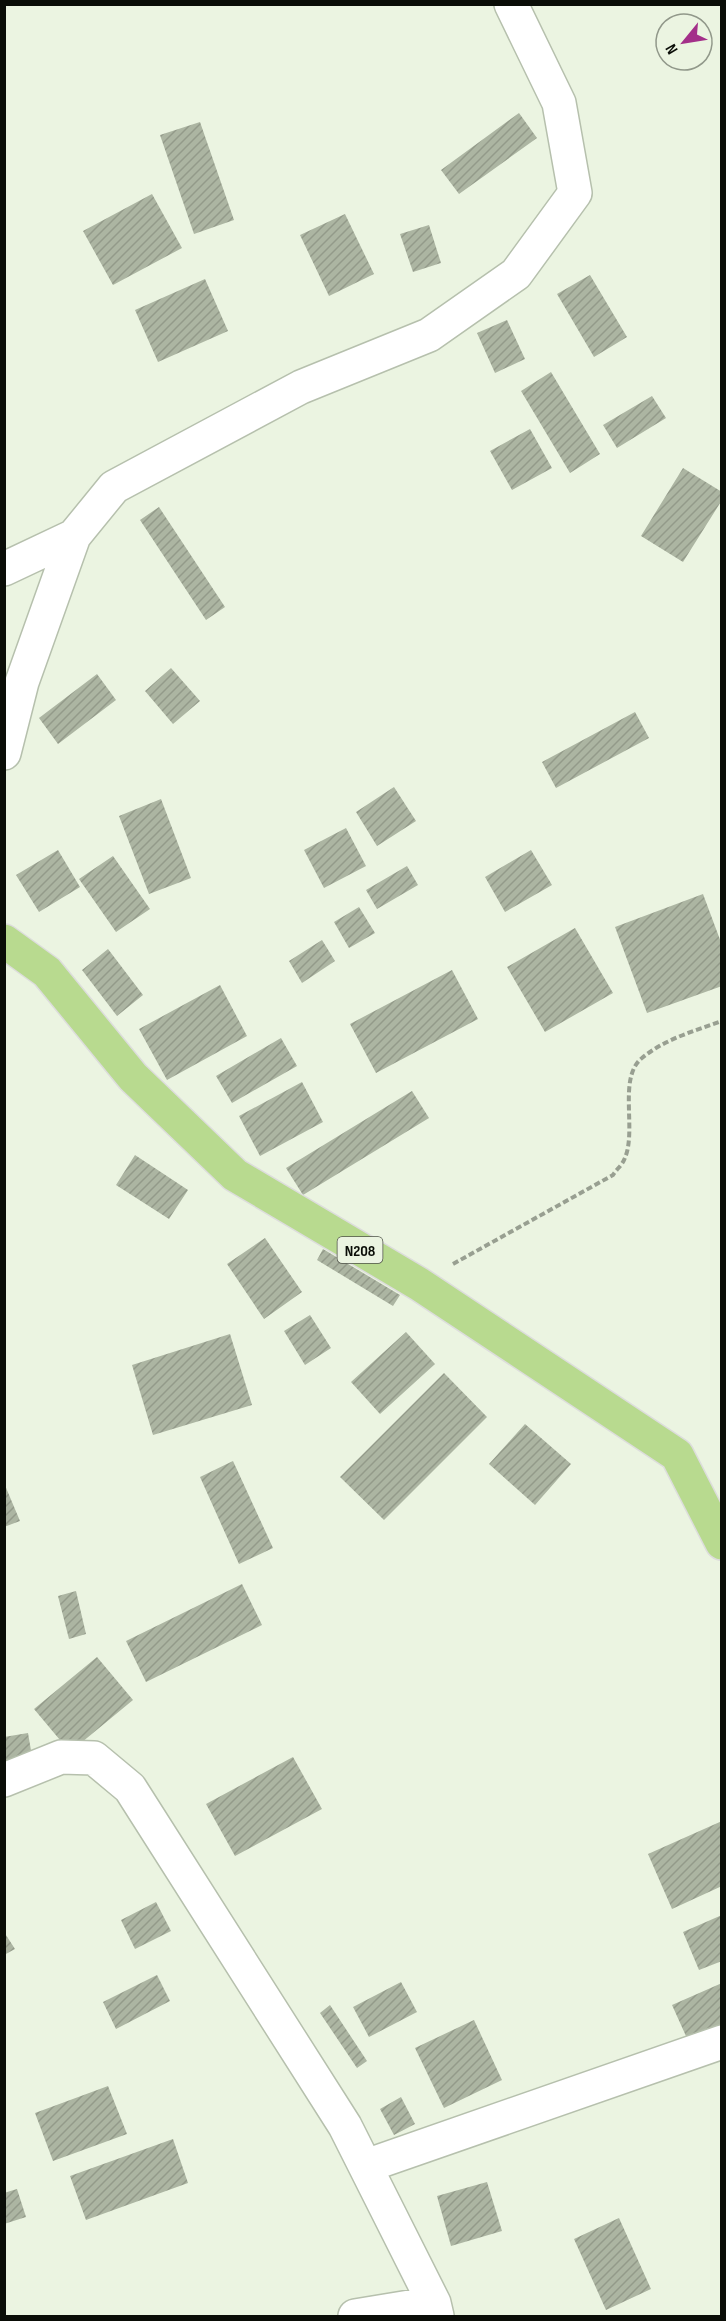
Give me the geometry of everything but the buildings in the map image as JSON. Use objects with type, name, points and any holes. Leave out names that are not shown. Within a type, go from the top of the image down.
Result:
[{"type":"highway","name":"N208","points":[[4,941],[47,972],[133,1077],[235,1175],[419,1284],[677,1455],[722,1543]]},
{"type":"street","points":[[4,753],[22,682],[75,536],[114,487],[301,387],[429,335],[516,274],[575,193],[559,103],[511,4]]},
{"type":"street","points":[[4,569],[75,536]]},
{"type":"street","points":[[4,1780],[61,1757],[94,1758],[130,1788],[345,2126],[436,2310],[355,2316]]},
{"type":"street","points":[[366,2166],[722,2043]]},
{"type":"path","points":[[419,1284],[613,1174],[625,1160],[629,1130],[630,1078],[640,1059],[669,1040],[722,1021]]}]
